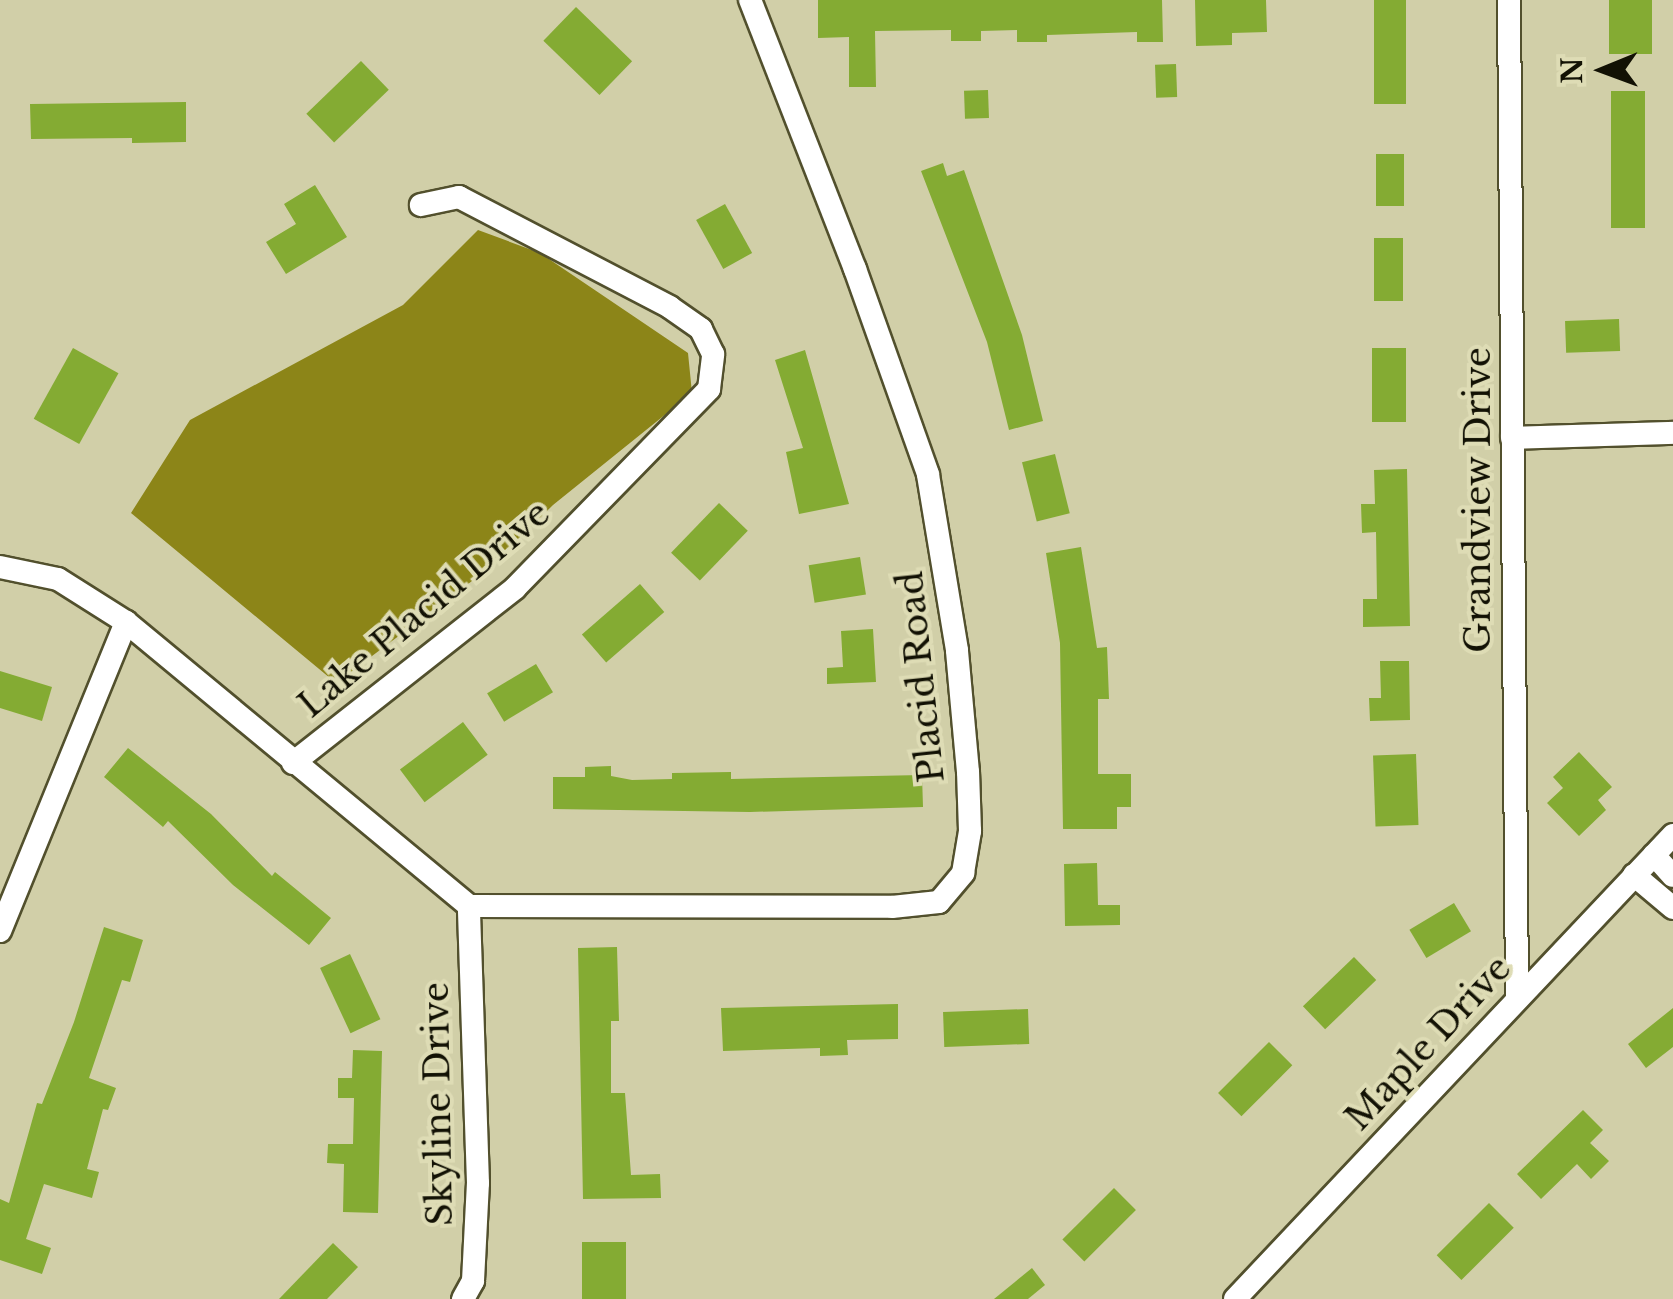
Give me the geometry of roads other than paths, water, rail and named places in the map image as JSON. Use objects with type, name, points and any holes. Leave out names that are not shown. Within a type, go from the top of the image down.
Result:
[{"type":"street","name":"Placid Road","points":[[469,906],[892,907],[939,902],[963,873],[970,831],[962,702],[945,561],[928,474],[856,269],[750,0]]},
{"type":"street","name":"Grandview Drive","points":[[1509,0],[1517,999]]},
{"type":"street","name":"Lake Placid Drive","points":[[293,763],[515,588],[709,389],[713,354],[701,330],[670,306],[460,197],[420,205]]},
{"type":"street","points":[[1512,438],[1673,433]]},
{"type":"street","points":[[0,567],[58,580],[126,622],[469,906]]},
{"type":"street","points":[[0,931],[126,622]]},
{"type":"street","name":"Maple Drive","points":[[1235,1299],[1673,836]]},
{"type":"street","points":[[1654,855],[1673,876]]},
{"type":"street","points":[[1634,875],[1673,908]]},
{"type":"street","name":"Skyline Drive","points":[[463,1299],[474,1282],[478,1183],[469,906]]}]
